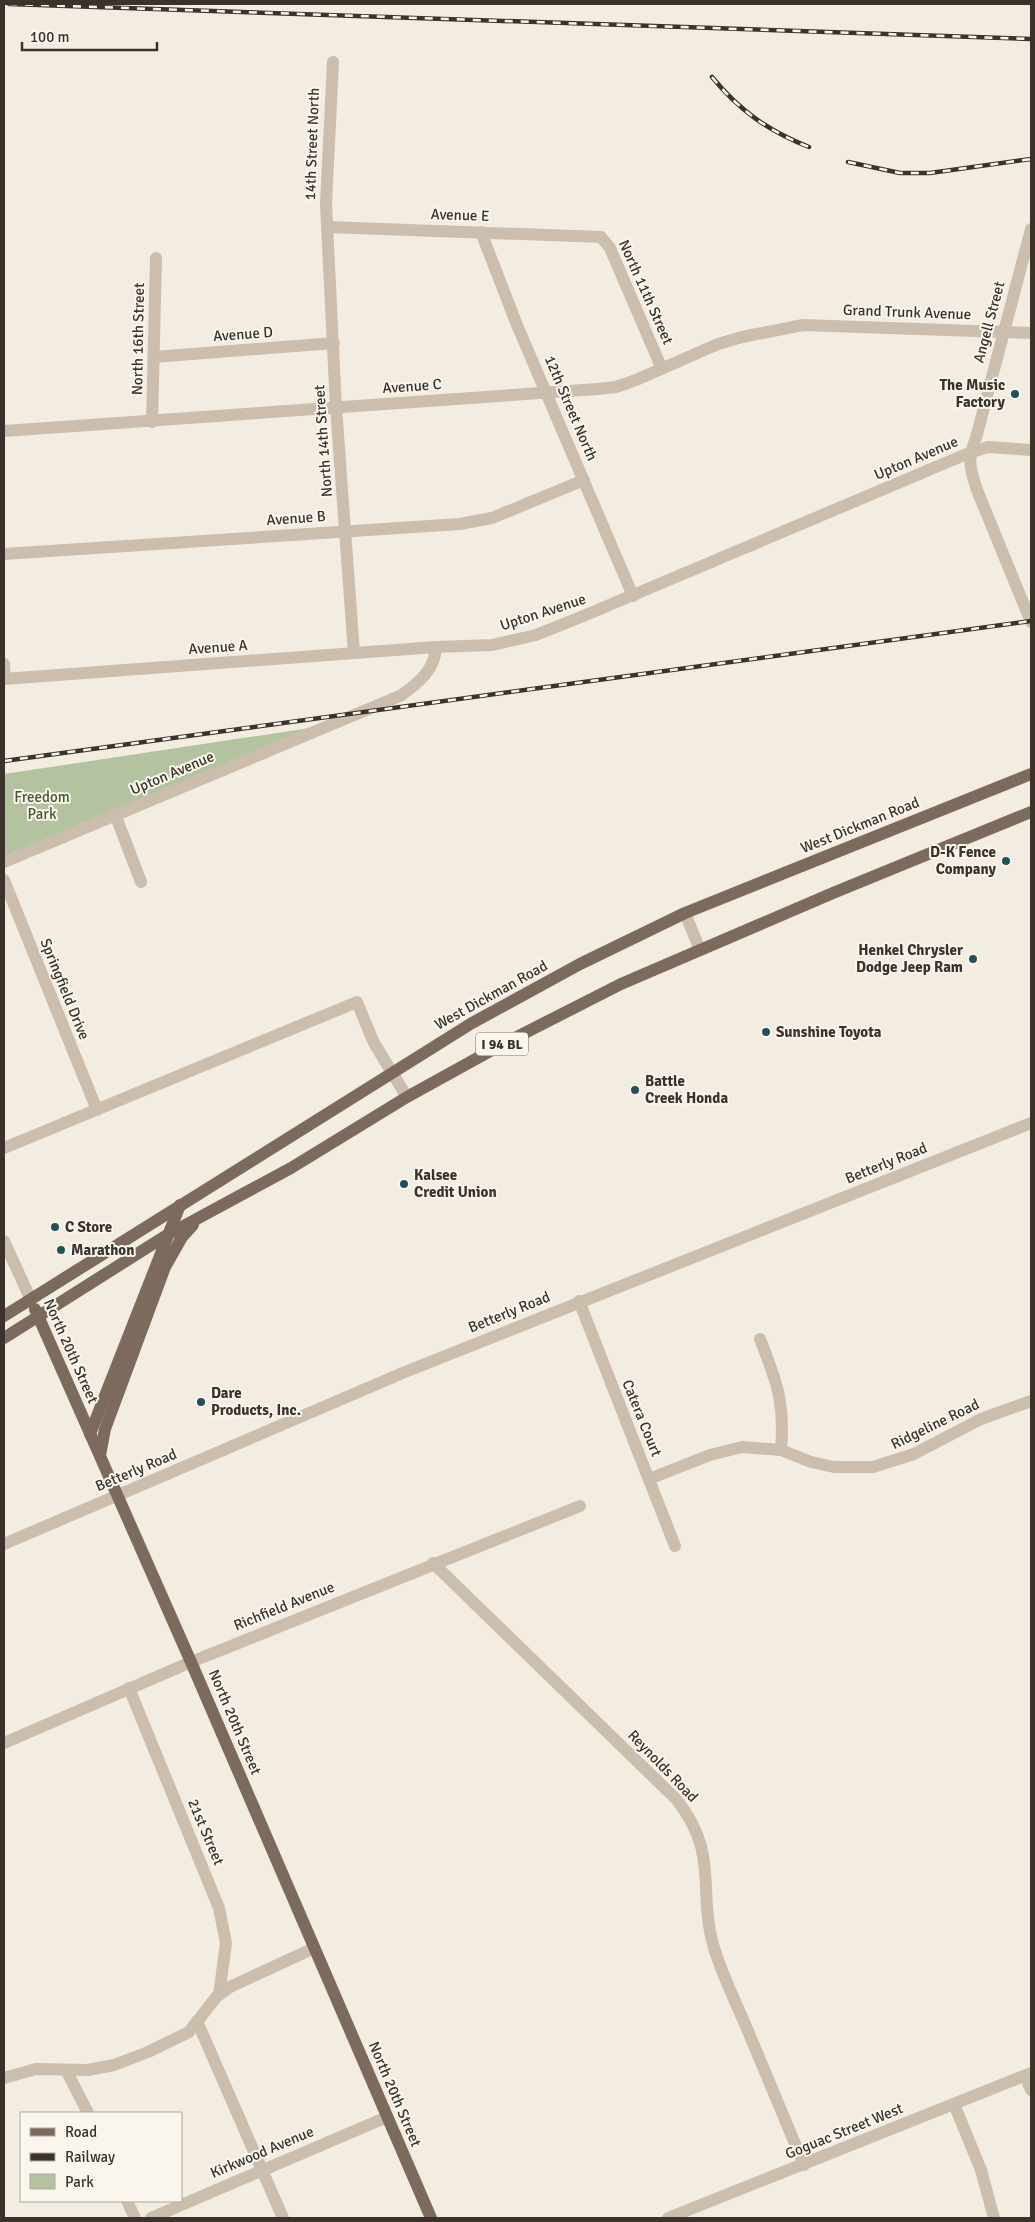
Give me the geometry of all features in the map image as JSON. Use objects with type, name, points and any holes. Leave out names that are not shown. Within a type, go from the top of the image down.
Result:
[{"type":"main road","name":"West Dickman Road","points":[[4,1316],[393,1071],[472,1023],[564,973],[685,913],[1031,774]]},
{"type":"main road","name":"I 94 BL","points":[[4,1338],[167,1235],[291,1168],[408,1097],[501,1045],[613,988],[1031,812]]},
{"type":"main road","points":[[90,1434],[180,1205]]},
{"type":"main road","points":[[100,1455],[105,1429],[165,1267],[182,1237],[198,1219]]},
{"type":"main road","name":"North 20th Street","points":[[31,1300],[191,1662],[431,2218]]},
{"type":"street","name":"14th Street North","points":[[327,227],[328,138],[333,62]]},
{"type":"street","name":"Avenue E","points":[[327,227],[592,235]]},
{"type":"street","name":"North 14th Street","points":[[327,227],[336,407],[354,653]]},
{"type":"street","name":"Angell Street","points":[[969,453],[976,438],[1031,229]]},
{"type":"street","name":"12th Street North","points":[[481,232],[517,325],[633,596]]},
{"type":"street","name":"North 11th Street","points":[[592,235],[606,241],[610,248],[662,369]]},
{"type":"street","name":"North 16th Street","points":[[152,422],[156,258]]},
{"type":"street","name":"Grand Trunk Avenue","points":[[812,325],[1031,333]]},
{"type":"street","name":"Avenue C","points":[[4,431],[547,394],[616,387],[718,344],[742,337],[812,325]]},
{"type":"street","name":"Avenue D","points":[[154,357],[334,343]]},
{"type":"street","name":"Upton Avenue","points":[[4,862],[402,695],[431,668],[436,658],[436,647],[492,645],[536,635],[633,596],[969,453],[988,447],[1031,450]]},
{"type":"street","points":[[969,453],[971,470],[977,490],[1031,622]]},
{"type":"street","name":"Avenue B","points":[[4,554],[460,524],[492,518],[584,480]]},
{"type":"street","name":"Avenue A","points":[[4,679],[436,647]]},
{"type":"street","points":[[4,664],[4,679]]},
{"type":"street","points":[[115,814],[141,882]]},
{"type":"street","name":"Springfield Drive","points":[[4,880],[97,1110]]},
{"type":"street","points":[[685,913],[700,950]]},
{"type":"street","points":[[4,1148],[357,1002],[374,1043],[408,1097]]},
{"type":"street","name":"Betterly Road","points":[[4,1544],[405,1372],[578,1301],[1031,1122]]},
{"type":"street","name":"North 20th Street","points":[[4,1241],[31,1300]]},
{"type":"street","name":"Catera Court","points":[[578,1301],[675,1546]]},
{"type":"street","points":[[760,1339],[778,1383],[782,1406],[781,1450]]},
{"type":"street","name":"Ridgeline Road","points":[[649,1479],[725,1450],[760,1447],[781,1450],[811,1462],[834,1467],[873,1467],[914,1454],[981,1419],[1031,1401]]},
{"type":"street","name":"Richfield Avenue","points":[[4,1743],[191,1662],[433,1563],[580,1506]]},
{"type":"street","name":"Reynolds Road","points":[[433,1563],[676,1799],[686,1812],[697,1831],[704,1854],[707,1877],[706,1916],[716,1955],[804,2165]]},
{"type":"street","name":"21st Street","points":[[129,1688],[220,1908],[226,1943],[219,1995]]},
{"type":"street","points":[[5,2074],[36,2069],[88,2070],[114,2065],[189,2032],[219,1995],[252,1976],[314,1948]]},
{"type":"street","points":[[197,2021],[283,2218]]},
{"type":"street","points":[[66,2070],[87,2112]]},
{"type":"street","points":[[1028,2075],[1031,2090]]},
{"type":"street","name":"Goguac Street West","points":[[668,2218],[1028,2075]]},
{"type":"street","points":[[954,2104],[981,2170],[994,2218]]},
{"type":"street","name":"Kirkwood Avenue","points":[[151,2218],[387,2117]]},
{"type":"street","points":[[127,2202],[135,2218]]},
{"type":"green space","name":"Freedom Park","points":[[323,726],[4,861],[4,774]]},
{"type":"railway","points":[[9,4],[1031,39]]},
{"type":"railway","points":[[712,77],[733,100],[767,127],[809,147]]},
{"type":"railway","points":[[848,162],[900,173],[930,173],[1031,159]]},
{"type":"railway","points":[[4,761],[1031,621]]},
{"type":"place","name":"The Music Factory","points":[[1015,394]]},
{"type":"place","name":"D-K Fence Company","points":[[1006,861]]},
{"type":"place","name":"Henkel Chrysler Dodge Jeep Ram","points":[[973,959]]},
{"type":"place","name":"Sunshine Toyota","points":[[766,1032]]},
{"type":"place","name":"Battle Creek Honda","points":[[635,1090]]},
{"type":"place","name":"Kalsee Credit Union","points":[[404,1184]]},
{"type":"place","name":"C Store","points":[[55,1227]]},
{"type":"place","name":"Marathon","points":[[61,1250]]},
{"type":"place","name":"Dare Products, Inc.","points":[[201,1402]]}]
